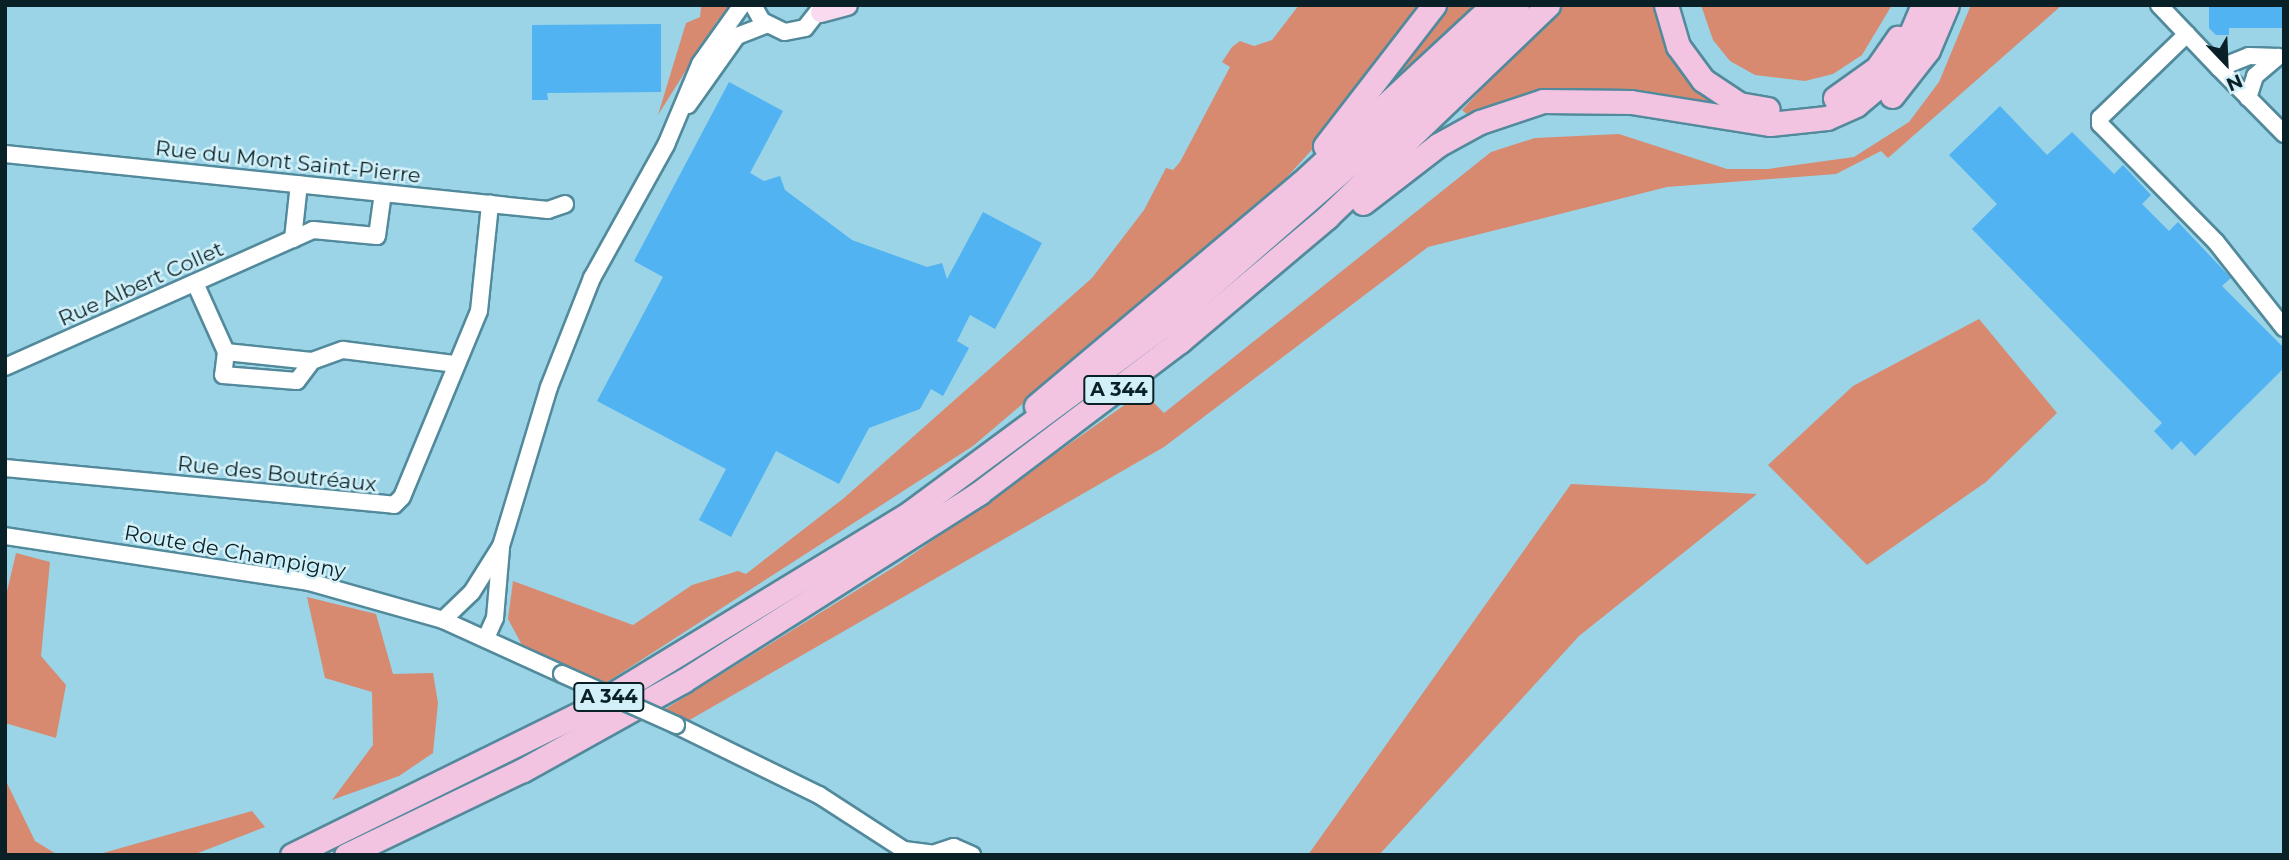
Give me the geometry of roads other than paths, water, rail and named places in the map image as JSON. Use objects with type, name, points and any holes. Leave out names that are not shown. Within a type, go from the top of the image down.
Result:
[{"type":"highway","points":[[1274,202],[1331,140],[1434,5]]},
{"type":"highway","points":[[911,512],[1416,81],[1493,5]]},
{"type":"highway","name":"A 344","points":[[292,855],[587,710],[911,512],[1183,311],[1414,108],[1517,5]]},
{"type":"highway","name":"A 344","points":[[346,855],[603,726],[899,547],[1092,411],[1327,218],[1548,5]]},
{"type":"highway","points":[[1666,5],[1678,46],[1703,80],[1739,104],[1777,111],[1813,107],[1848,92],[1877,68],[1899,36],[1909,5]]},
{"type":"highway","points":[[1327,218],[1360,205],[1438,145],[1490,118],[1543,101],[1631,102],[1770,124],[1827,118],[1879,88],[1899,63],[1923,5]]},
{"type":"highway","points":[[1770,124],[1791,136],[1831,131],[1864,118],[1908,78],[1947,5]]},
{"type":"main road","points":[[821,9],[847,5]]},
{"type":"street","points":[[486,638],[495,618],[501,547],[549,387],[592,278],[680,115],[700,64],[743,5]]},
{"type":"street","points":[[753,5],[766,25]]},
{"type":"street","points":[[2159,5],[2284,134]]},
{"type":"street","points":[[680,115],[737,36],[766,25],[795,32],[821,9]]},
{"type":"street","points":[[2187,34],[2099,118],[2100,124],[2216,242],[2284,328]]},
{"type":"street","points":[[2220,68],[2249,56],[2278,57],[2255,76],[2248,98]]},
{"type":"street","name":"Rue du Mont Saint-Pierre","points":[[5,154],[548,210],[565,204]]},
{"type":"street","points":[[293,239],[299,184]]},
{"type":"street","name":"Rue Albert Collet","points":[[5,367],[313,230],[377,236],[383,193]]},
{"type":"street","name":"Rue des Boutréaux","points":[[5,468],[394,505],[402,497],[479,311],[490,204]]},
{"type":"street","points":[[195,283],[226,352],[223,374],[297,381],[312,361]]},
{"type":"street","points":[[226,352],[312,361],[343,351],[456,364]]},
{"type":"street","name":"Route de Champigny","points":[[5,536],[309,582],[443,620],[676,725],[819,795],[906,852],[929,854],[954,847],[972,855]]},
{"type":"street","points":[[443,620],[472,592],[501,547]]}]
